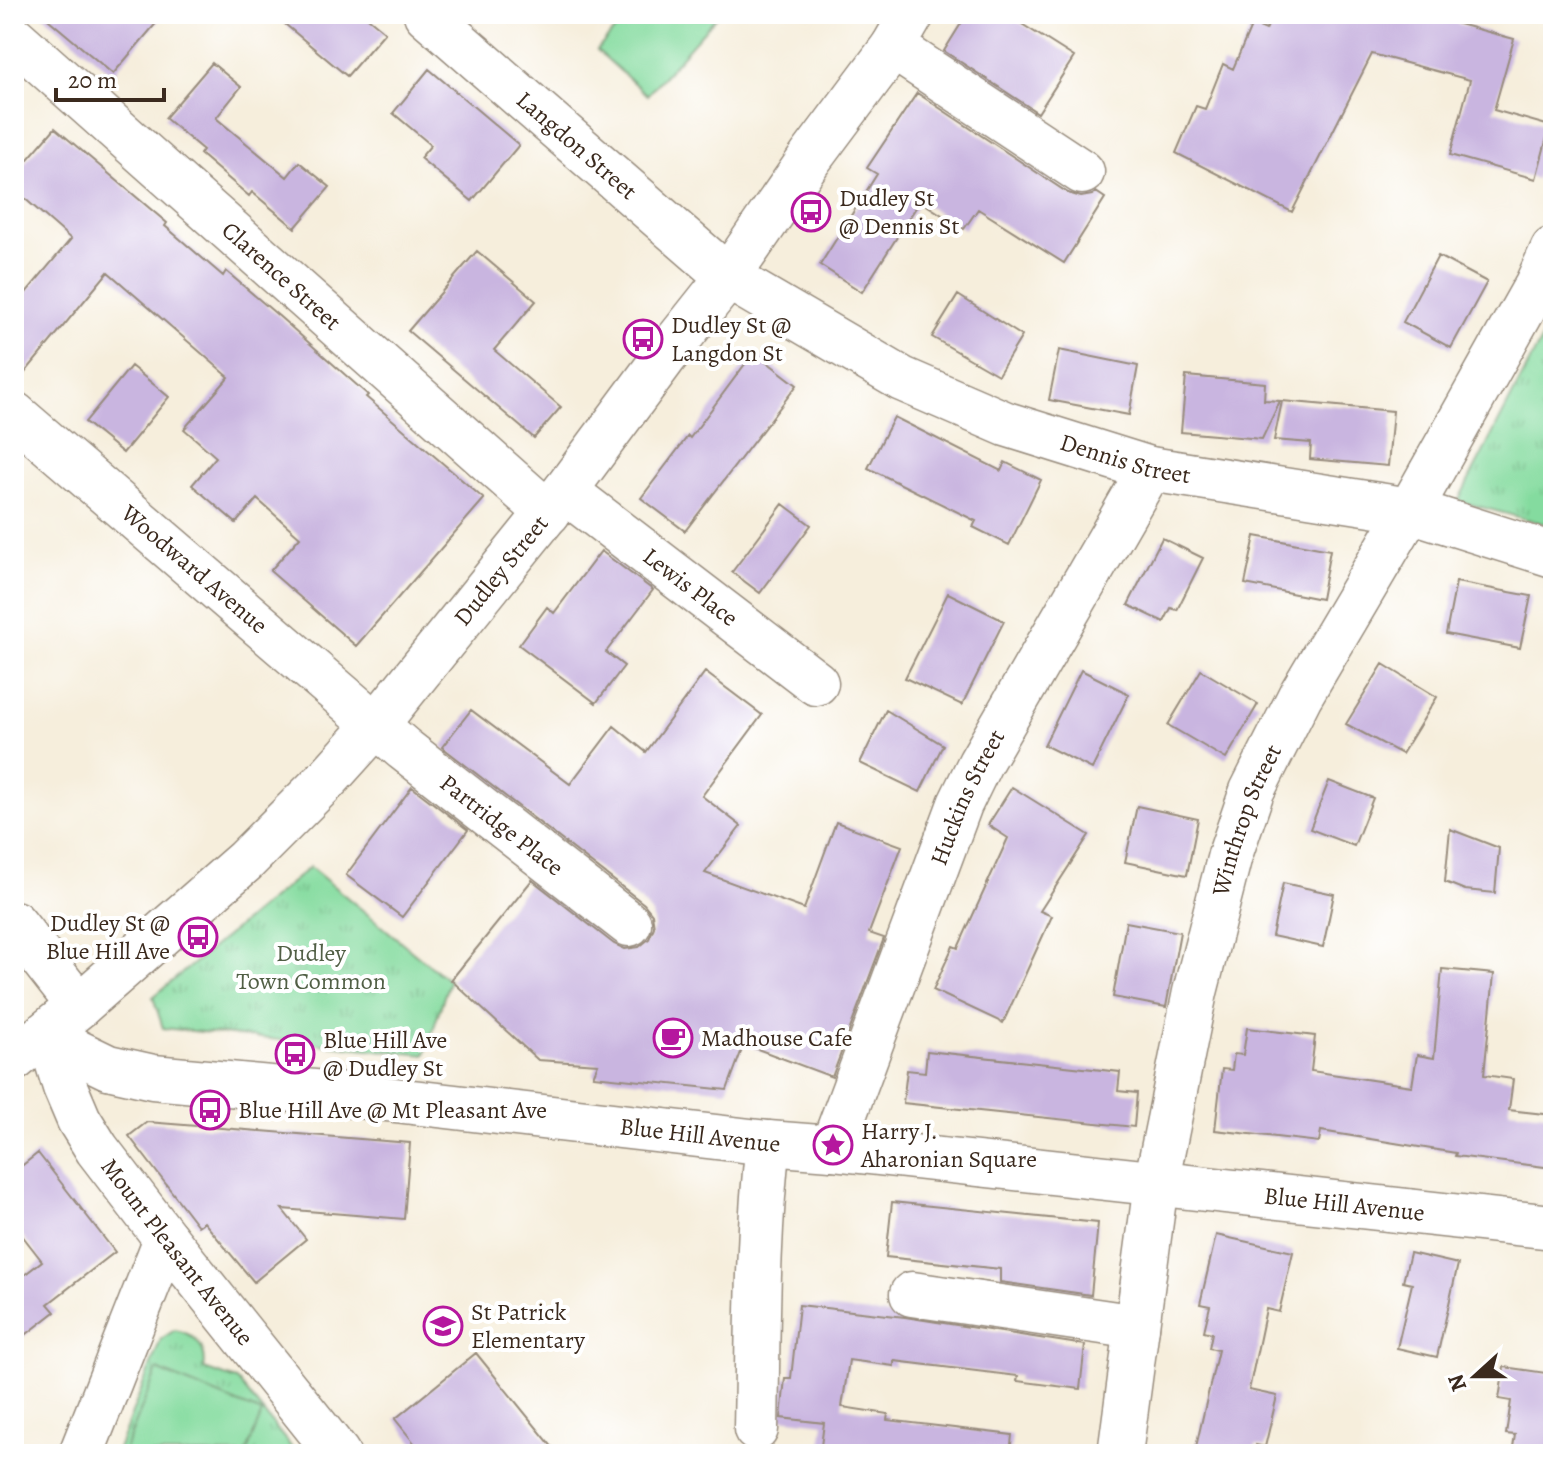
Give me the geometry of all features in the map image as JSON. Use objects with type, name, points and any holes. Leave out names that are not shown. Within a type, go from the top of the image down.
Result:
[{"type":"street","name":"Langdon Street","points":[[426,14],[728,277]]},
{"type":"street","name":"Dudley Street","points":[[14,1059],[245,861],[376,725],[557,502],[728,277],[902,30]]},
{"type":"street","points":[[902,30],[1082,172]]},
{"type":"street","name":"Clarence Street","points":[[14,38],[557,502]]},
{"type":"street","name":"Winthrop Street","points":[[1120,1454],[1156,1184],[1195,992],[1230,855],[1252,791],[1300,696],[1410,510],[1537,284],[1553,249]]},
{"type":"street","name":"Dennis Street","points":[[728,277],[902,379],[1006,424],[1150,469],[1410,510],[1553,555]]},
{"type":"street","name":"Woodward Avenue","points":[[14,414],[376,725]]},
{"type":"street","name":"Huckins Street","points":[[832,1148],[960,804],[980,763],[1150,469]]},
{"type":"street","name":"Lewis Place","points":[[557,502],[816,683]]},
{"type":"street","name":"Partridge Place","points":[[376,725],[629,924]]},
{"type":"street","points":[[14,923],[64,1019]]},
{"type":"street","name":"Blue Hill Avenue","points":[[64,1019],[77,1052],[108,1067],[153,1077],[369,1097],[1553,1227]]},
{"type":"street","name":"Mount Pleasant Avenue","points":[[64,1019],[65,1087],[79,1120],[97,1149],[338,1454]]},
{"type":"street","points":[[756,1429],[761,1235],[768,1143]]},
{"type":"street","points":[[81,1454],[166,1239]]},
{"type":"street","points":[[912,1294],[1137,1327]]},
{"type":"green space","points":[[629,14],[719,14],[647,95],[597,50]]},
{"type":"green space","points":[[1553,317],[1553,526],[1458,501]]},
{"type":"green space","name":"Dudley Town Common","points":[[310,867],[449,981],[425,1055],[163,1028],[153,997]]},
{"type":"green space","points":[[175,1330],[189,1335],[198,1343],[204,1355],[204,1369],[237,1380],[297,1454],[116,1454],[161,1339]]},
{"type":"green space","points":[[157,1370],[262,1413],[246,1454],[123,1454]]},
{"type":"building","points":[[42,14],[164,14],[113,74]]},
{"type":"building","points":[[273,14],[363,14],[385,32],[347,76]]},
{"type":"building","points":[[967,14],[1006,14],[1074,57],[1038,113],[944,51]]},
{"type":"building","points":[[1273,14],[1422,14],[1514,39],[1494,110],[1550,126],[1536,179],[1450,155],[1470,80],[1372,54],[1292,212],[1176,153],[1196,106],[1205,109],[1223,64],[1233,69],[1252,24],[1266,30]]},
{"type":"building","points":[[212,63],[241,87],[216,118],[287,177],[299,162],[330,187],[295,228],[252,192],[249,196],[200,154],[203,150],[165,118]]},
{"type":"building","points":[[429,69],[519,145],[472,201],[420,158],[431,145],[393,113]]},
{"type":"building","points":[[917,93],[1068,193],[1081,197],[1096,192],[1105,198],[1064,263],[978,209],[964,229],[920,201],[862,292],[820,265],[877,174],[867,168]]},
{"type":"building","points":[[55,128],[167,223],[165,226],[223,276],[226,271],[281,318],[484,499],[356,646],[270,571],[300,537],[257,499],[236,523],[192,485],[216,457],[184,429],[229,377],[108,272],[14,386],[14,307],[71,239],[14,189],[14,175]]},
{"type":"building","points":[[477,251],[536,301],[494,350],[561,407],[534,438],[408,331]]},
{"type":"building","points":[[1438,256],[1487,282],[1451,348],[1403,322]]},
{"type":"building","points":[[958,295],[1022,336],[998,375],[932,337]]},
{"type":"building","points":[[1059,350],[1138,366],[1129,415],[1049,400]]},
{"type":"building","points":[[754,352],[797,385],[685,531],[641,498]]},
{"type":"building","points":[[131,366],[169,397],[123,453],[85,422]]},
{"type":"building","points":[[1186,376],[1265,383],[1264,400],[1280,401],[1262,439],[1181,432]]},
{"type":"building","points":[[1282,401],[1393,411],[1388,466],[1310,459],[1311,443],[1274,440]]},
{"type":"building","points":[[894,417],[1001,471],[1005,462],[1041,480],[1009,545],[973,527],[976,521],[868,468]]},
{"type":"building","points":[[783,504],[811,525],[760,593],[732,572]]},
{"type":"building","points":[[1255,536],[1330,550],[1321,599],[1245,584]]},
{"type":"building","points":[[1162,538],[1203,558],[1177,610],[1171,608],[1164,622],[1128,605]]},
{"type":"building","points":[[601,551],[653,590],[606,652],[624,666],[596,703],[519,645],[547,607],[554,613]]},
{"type":"building","points":[[1456,582],[1531,596],[1520,648],[1446,634]]},
{"type":"building","points":[[948,593],[1004,621],[962,705],[905,678]]},
{"type":"building","points":[[1383,664],[1437,697],[1402,754],[1346,724]]},
{"type":"building","points":[[1081,670],[1129,694],[1092,769],[1044,745]]},
{"type":"building","points":[[1201,670],[1258,704],[1226,759],[1168,725]]},
{"type":"building","points":[[705,672],[762,715],[702,796],[741,826],[705,873],[804,909],[836,822],[902,846],[869,933],[884,938],[832,1077],[744,1044],[727,1090],[593,1076],[598,1064],[538,1060],[451,980],[532,880],[614,944],[625,949],[639,947],[649,939],[654,927],[652,914],[644,904],[442,747],[471,710],[570,784],[614,726],[646,752]]},
{"type":"building","points":[[886,710],[943,745],[920,792],[860,763]]},
{"type":"building","points":[[1329,781],[1373,798],[1354,846],[1310,829]]},
{"type":"building","points":[[412,787],[468,830],[402,917],[346,875]]},
{"type":"building","points":[[1012,787],[1089,835],[1040,911],[1052,916],[1003,1023],[933,990],[953,946],[958,948],[1008,838],[988,825]]},
{"type":"building","points":[[1137,806],[1198,819],[1187,875],[1125,862]]},
{"type":"building","points":[[1450,829],[1499,848],[1495,893],[1465,890],[1445,882]]},
{"type":"building","points":[[1283,883],[1334,894],[1323,947],[1272,936]]},
{"type":"building","points":[[1126,922],[1180,932],[1166,1007],[1113,997]]},
{"type":"building","points":[[1442,969],[1494,974],[1484,1075],[1513,1079],[1509,1110],[1553,1115],[1553,1168],[1455,1156],[1456,1153],[1321,1131],[1319,1142],[1215,1130],[1222,1069],[1232,1070],[1234,1054],[1243,1055],[1247,1028],[1315,1036],[1311,1071],[1412,1086],[1417,1055],[1434,1058]]},
{"type":"building","points":[[927,1051],[1120,1072],[1118,1091],[1137,1093],[1134,1127],[903,1103],[907,1070],[925,1072]]},
{"type":"building","points":[[147,1122],[410,1143],[404,1219],[282,1209],[306,1239],[254,1282],[204,1222],[198,1226],[129,1136]]},
{"type":"building","points":[[38,1153],[115,1252],[48,1304],[55,1312],[14,1344],[14,1283],[42,1261],[14,1225],[14,1172]]},
{"type":"building","points":[[892,1202],[1098,1223],[1091,1295],[1000,1282],[1000,1269],[886,1257]]},
{"type":"building","points":[[1216,1235],[1293,1252],[1279,1312],[1266,1309],[1249,1390],[1277,1396],[1265,1447],[1256,1445],[1254,1454],[1227,1454],[1196,1447],[1218,1350],[1209,1348],[1212,1333],[1204,1331],[1210,1306],[1200,1304]]},
{"type":"building","points":[[1410,1253],[1458,1264],[1437,1357],[1397,1348],[1412,1284],[1403,1282]]},
{"type":"building","points":[[799,1305],[905,1317],[1085,1345],[1080,1389],[1017,1381],[1018,1376],[894,1361],[894,1366],[849,1360],[842,1407],[888,1414],[887,1420],[1012,1435],[1010,1454],[913,1454],[884,1450],[883,1454],[820,1454],[824,1423],[781,1418],[785,1378],[791,1378]]},
{"type":"building","points":[[476,1353],[558,1454],[423,1454],[395,1419]]},
{"type":"building","points":[[1504,1367],[1553,1374],[1553,1454],[1512,1454],[1515,1435],[1506,1434],[1511,1401],[1499,1399]]},
{"type":"place","name":"Dudley St @ Dennis St","points":[[811,212]]},
{"type":"place","name":"Dudley St @ Langdon St","points":[[643,339]]},
{"type":"place","name":"Dudley St @ Blue Hill Ave","points":[[198,937]]},
{"type":"place","name":"Madhouse Cafe","points":[[673,1038]]},
{"type":"place","name":"Blue Hill Ave @ Dudley St","points":[[295,1054]]},
{"type":"place","name":"Blue Hill Ave @ Mt Pleasant Ave","points":[[210,1110]]},
{"type":"place","name":"Harry J. Aharonian Square","points":[[833,1145]]},
{"type":"place","name":"St Patrick Elementary","points":[[443,1326]]}]
